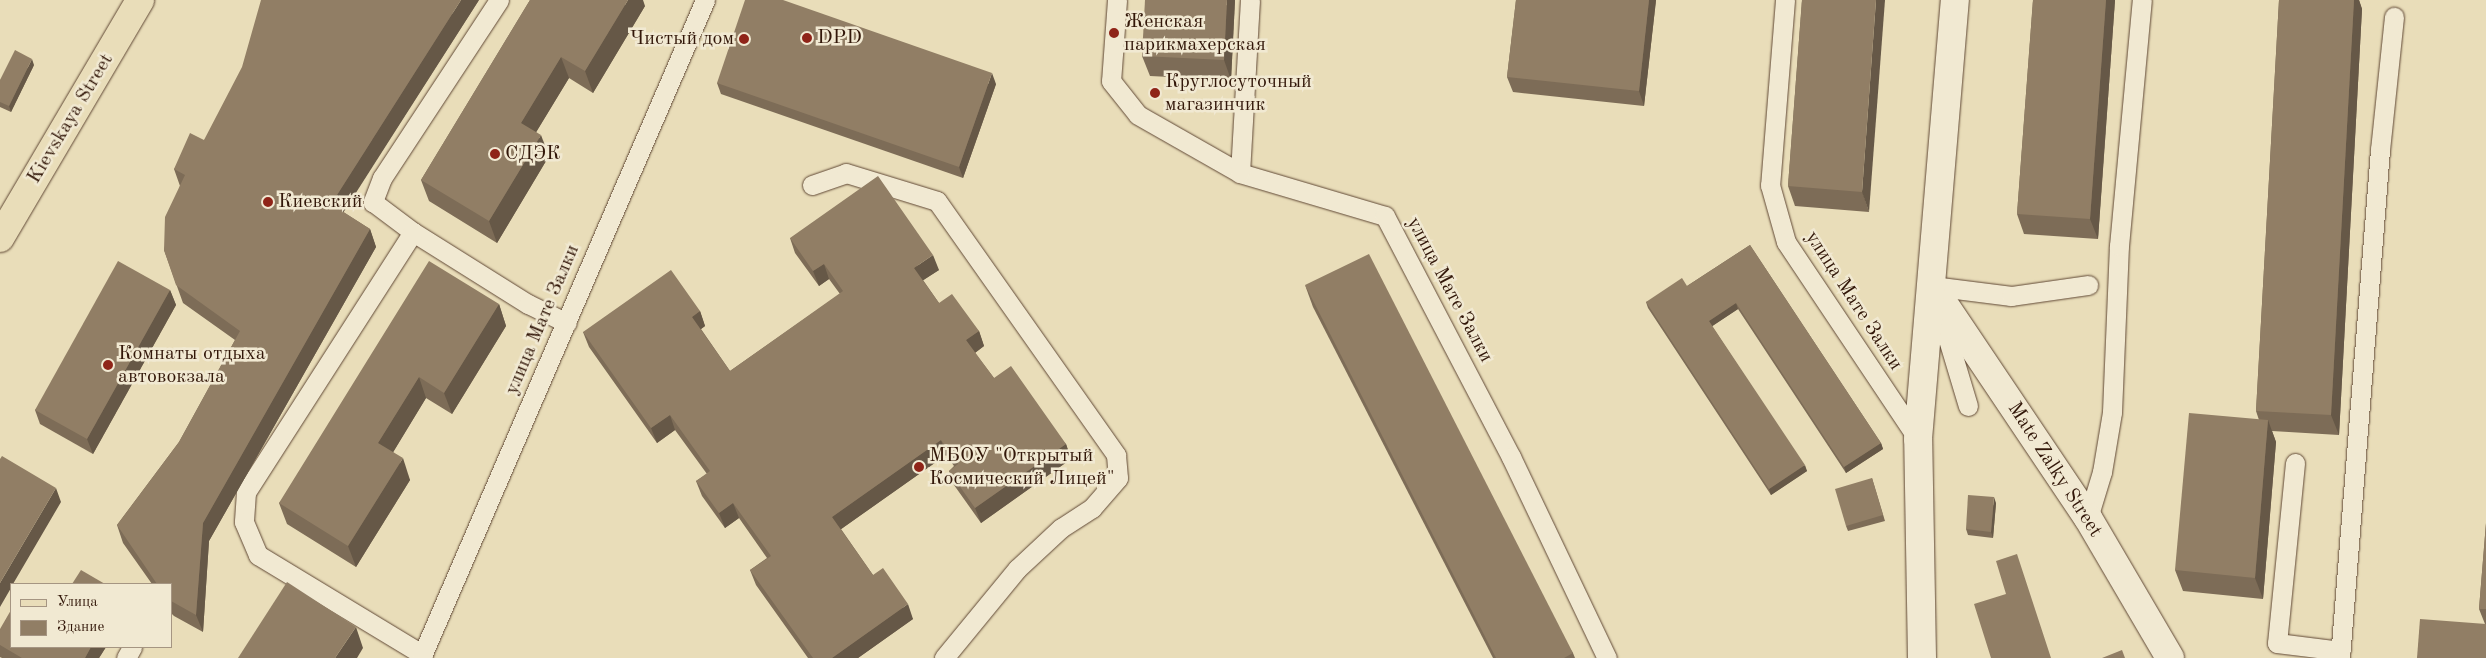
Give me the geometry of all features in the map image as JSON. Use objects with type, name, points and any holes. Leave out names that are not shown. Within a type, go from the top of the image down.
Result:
[{"type":"main road","name":"Kievskaya Street","points":[[0,238],[135,2]]},
{"type":"street","points":[[1922,658],[1918,439],[1955,0]]},
{"type":"street","name":"Mate Zalky Street","points":[[1932,286],[2088,518],[2170,658]]},
{"type":"lane","points":[[499,0],[382,178],[373,202],[413,232],[528,304],[567,323]]},
{"type":"lane","name":"улица Мате Залки","points":[[422,657],[705,0]]},
{"type":"lane","name":"улица Мате Залки","points":[[1117,0],[1111,81],[1138,115],[1240,173],[1385,216],[1511,457],[1607,658]]},
{"type":"lane","points":[[1240,173],[1250,0]]},
{"type":"lane","name":"улица Мате Залки","points":[[1785,0],[1770,185],[1786,242],[1918,439]]},
{"type":"lane","points":[[2088,518],[2102,472],[2112,412],[2119,246],[2142,0]]},
{"type":"lane","points":[[2295,463],[2278,643],[2340,654],[2380,150],[2394,17]]},
{"type":"lane","points":[[812,185],[846,173],[937,201],[1116,456],[1118,478],[1092,508],[1061,528],[1017,570],[944,658]]},
{"type":"lane","points":[[413,232],[246,492],[244,522],[258,555],[422,657]]},
{"type":"lane","points":[[1968,406],[1932,286],[2011,296],[2088,285]]},
{"type":"building","name":"Киевский","points":[[261,0],[461,0],[337,195],[342,211],[370,229],[203,523],[196,615],[172,602],[172,583],[156,583],[117,525],[179,442],[240,331],[176,285],[164,250],[165,217],[185,175],[174,169],[190,133],[204,140],[242,67]]},
{"type":"building","points":[[530,0],[628,0],[585,71],[561,57],[521,123],[541,135],[489,221],[421,180]]},
{"type":"building","points":[[745,0],[783,0],[992,73],[959,167],[717,83]]},
{"type":"building","points":[[1145,0],[1227,0],[1224,60],[1142,56]]},
{"type":"building","points":[[1516,0],[1649,0],[1639,91],[1507,77]]},
{"type":"building","points":[[1802,0],[1876,0],[1862,192],[1788,186]]},
{"type":"building","points":[[2033,0],[2106,0],[2090,219],[2017,214]]},
{"type":"building","points":[[2279,0],[2354,0],[2331,415],[2256,411]]},
{"type":"building","points":[[15,50],[32,59],[9,106],[0,102],[0,80]]},
{"type":"building","points":[[878,176],[933,255],[914,268],[939,303],[952,294],[979,331],[966,340],[994,378],[1011,366],[1066,444],[975,508],[949,471],[958,464],[941,440],[832,517],[873,575],[883,568],[908,604],[832,658],[813,658],[750,570],[771,556],[733,503],[719,513],[696,481],[710,471],[670,415],[651,428],[583,332],[671,270],[700,311],[692,317],[730,371],[843,291],[824,264],[813,271],[790,238]]},
{"type":"building","points":[[1750,245],[1881,443],[1844,467],[1736,303],[1709,321],[1805,465],[1769,489],[1646,302],[1682,278],[1687,286]]},
{"type":"building","points":[[1369,254],[1573,653],[1564,658],[1496,658],[1305,285]]},
{"type":"building","name":"Комнаты отдыха автовокзала","points":[[118,261],[170,290],[87,439],[35,410]]},
{"type":"building","points":[[429,261],[499,304],[444,393],[419,377],[378,443],[403,458],[348,546],[279,503]]},
{"type":"building","points":[[2189,413],[2268,420],[2255,578],[2175,570]]},
{"type":"building","points":[[2,456],[56,488],[0,583],[0,459]]},
{"type":"building","points":[[1872,478],[1883,515],[1846,526],[1835,489]]},
{"type":"building","points":[[1968,495],[1994,497],[1991,532],[1966,529]]},
{"type":"building","points":[[2486,523],[2486,609],[2479,609]]},
{"type":"building","points":[[2017,554],[2051,658],[1991,658],[1974,604],[2006,594],[1996,561]]},
{"type":"building","points":[[81,570],[103,583],[73,583]]},
{"type":"building","points":[[287,582],[356,627],[335,658],[238,658]]},
{"type":"building","points":[[10,612],[10,648],[90,648],[85,658],[22,658],[0,645],[0,629]]},
{"type":"building","points":[[2420,619],[2486,624],[2486,658],[2417,658]]},
{"type":"building","points":[[2122,650],[2125,658],[2102,658]]},
{"type":"place","name":"Женская парикмахерская","points":[[1114,33]]},
{"type":"place","name":"DPD","points":[[807,38]]},
{"type":"place","name":"Чистый дом","points":[[744,39]]},
{"type":"place","name":"Круглосуточный магазинчик","points":[[1155,93]]},
{"type":"place","name":"СДЭК","points":[[495,154]]},
{"type":"place","name":"Киевский","points":[[268,202]]},
{"type":"place","name":"Комнаты отдыха автовокзала","points":[[108,365]]},
{"type":"place","name":"МБОУ \"Открытый Космический Лицей\"","points":[[919,467]]}]
